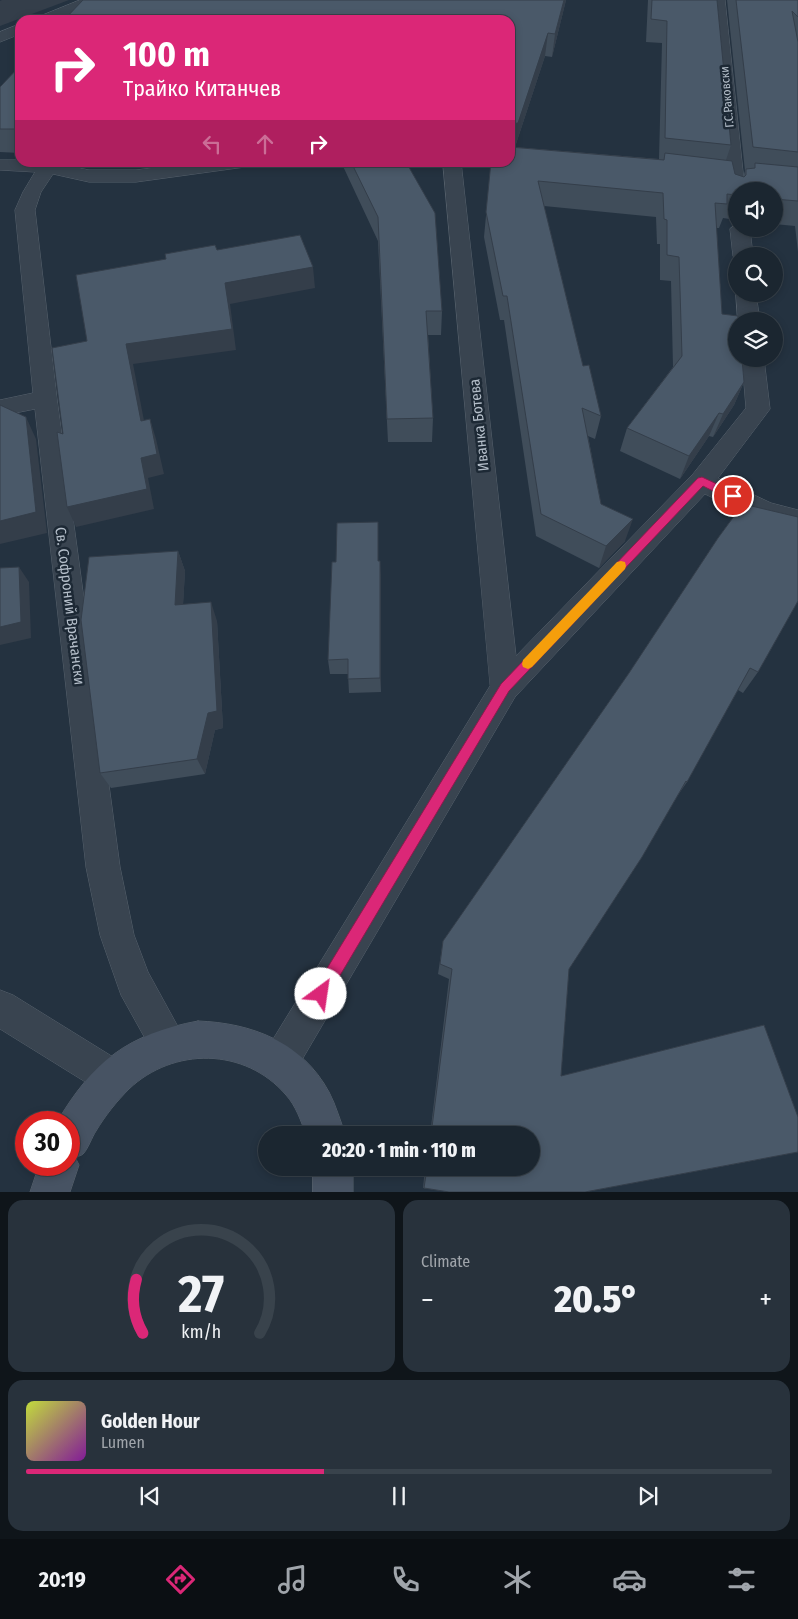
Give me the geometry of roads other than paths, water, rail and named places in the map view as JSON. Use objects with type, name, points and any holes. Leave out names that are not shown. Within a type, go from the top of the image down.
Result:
[{"type":"street","points":[[56,15],[93,0]]},
{"type":"street","name":"Г.С.Раковски","points":[[718,0],[736,182]]},
{"type":"street","points":[[0,37],[15,31]]},
{"type":"street","points":[[0,165],[15,165]]},
{"type":"street","name":"Св. Софроний Врачански","points":[[48,167],[32,192],[25,210],[45,398],[103,867],[117,935],[134,982],[169,1045]]},
{"type":"street","points":[[56,167],[89,176],[136,176],[205,167]]},
{"type":"street","name":"Иванка Ботева","points":[[453,167],[505,688]]},
{"type":"street","points":[[280,1062],[505,688],[702,481],[758,409],[754,367]]},
{"type":"street","points":[[0,408],[45,398]]},
{"type":"street","points":[[702,481],[764,511],[798,520]]},
{"type":"street","points":[[0,1008],[113,1078]]},
{"type":"street","points":[[80,1120],[86,1109],[113,1078],[140,1058],[169,1045],[208,1038],[246,1044],[280,1062],[304,1088],[324,1126]]},
{"type":"street","points":[[50,1192],[55,1176]]},
{"type":"street","points":[[333,1176],[333,1192]]}]
